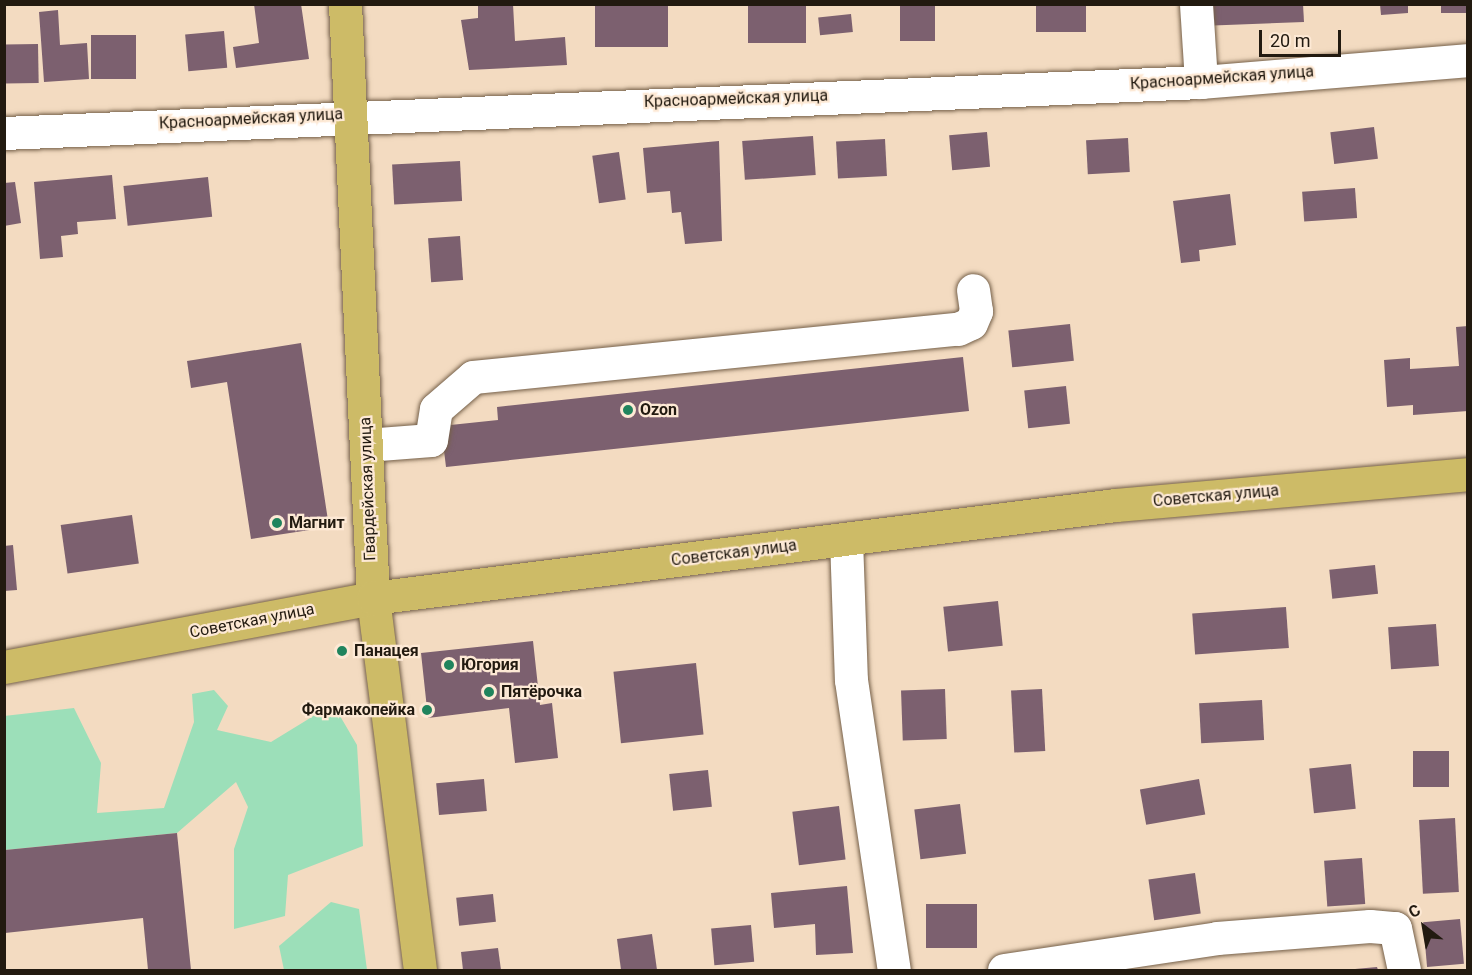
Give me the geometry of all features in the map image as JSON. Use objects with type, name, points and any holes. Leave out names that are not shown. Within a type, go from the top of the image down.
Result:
[{"type":"main road","name":"Гвардейская улица","points":[[345,4],[353,114],[373,598],[420,970]]},
{"type":"main road","name":"Советская улица","points":[[4,667],[373,598],[1115,505],[1467,474]]},
{"type":"street","points":[[1196,4],[1201,82]]},
{"type":"street","name":"Красноармейская улица","points":[[4,132],[353,114],[1201,82],[1467,60]]},
{"type":"street","points":[[366,445],[431,440],[436,409],[473,377],[958,329],[970,323],[976,311],[973,290]]},
{"type":"street","points":[[846,539],[852,680],[894,970]]},
{"type":"street","points":[[1004,970],[1217,938],[1370,926],[1395,928],[1404,970]]},
{"type":"green space","points":[[214,690],[228,706],[217,730],[271,742],[333,704],[357,745],[363,846],[288,875],[285,916],[234,929],[234,849],[248,807],[236,782],[177,833],[5,850],[4,716],[74,708],[101,763],[97,813],[164,808],[194,722],[192,694]]},
{"type":"green space","points":[[331,902],[359,909],[367,970],[284,970],[279,946]]},
{"type":"building","points":[[254,4],[301,4],[309,59],[236,68],[233,47],[259,43]]},
{"type":"building","points":[[478,4],[513,4],[515,41],[565,37],[567,65],[469,70],[461,20],[478,18]]},
{"type":"building","points":[[595,4],[668,4],[668,47],[595,47]]},
{"type":"building","points":[[748,4],[806,4],[806,43],[748,43]]},
{"type":"building","points":[[900,4],[935,4],[935,41],[900,41]]},
{"type":"building","points":[[1036,4],[1086,4],[1086,32],[1036,32]]},
{"type":"building","points":[[1199,4],[1303,4],[1304,22],[1200,26]]},
{"type":"building","points":[[1380,4],[1408,4],[1408,13],[1381,15]]},
{"type":"building","points":[[1441,4],[1468,4],[1468,13],[1441,13]]},
{"type":"building","points":[[58,10],[60,45],[87,43],[89,79],[44,82],[39,12]]},
{"type":"building","points":[[851,14],[853,32],[820,35],[818,17]]},
{"type":"building","points":[[224,31],[227,68],[188,71],[185,34]]},
{"type":"building","points":[[91,35],[136,35],[136,79],[91,79]]},
{"type":"building","points":[[38,44],[39,83],[5,84],[4,45]]},
{"type":"building","points":[[1374,127],[1378,159],[1334,164],[1330,132]]},
{"type":"building","points":[[987,132],[990,167],[952,170],[949,135]]},
{"type":"building","points":[[813,136],[816,175],[745,180],[742,141]]},
{"type":"building","points":[[1128,138],[1130,172],[1088,174],[1086,140]]},
{"type":"building","points":[[885,139],[887,176],[838,179],[836,142]]},
{"type":"building","points":[[719,141],[722,241],[685,244],[681,212],[672,213],[670,191],[647,193],[643,148]]},
{"type":"building","points":[[619,152],[626,200],[599,203],[592,156]]},
{"type":"building","points":[[460,161],[462,201],[394,205],[392,165]]},
{"type":"building","points":[[112,175],[116,219],[77,222],[78,234],[61,236],[63,257],[40,259],[34,182]]},
{"type":"building","points":[[208,177],[212,217],[128,226],[123,186]]},
{"type":"building","points":[[15,182],[21,223],[4,226],[4,183]]},
{"type":"building","points":[[1355,188],[1357,218],[1304,222],[1302,192]]},
{"type":"building","points":[[1230,194],[1236,245],[1199,250],[1200,261],[1181,263],[1173,201]]},
{"type":"building","points":[[460,236],[463,280],[431,282],[428,238]]},
{"type":"building","points":[[1070,324],[1074,361],[1012,367],[1008,330]]},
{"type":"building","points":[[1468,326],[1468,411],[1413,415],[1413,405],[1387,407],[1384,360],[1410,358],[1410,369],[1459,366],[1456,327]]},
{"type":"building","points":[[301,343],[329,527],[251,539],[227,382],[191,388],[187,361]]},
{"type":"building","points":[[963,357],[969,411],[446,467],[441,426],[498,420],[497,407]]},
{"type":"building","points":[[1066,386],[1070,424],[1028,428],[1024,390]]},
{"type":"building","points":[[132,515],[139,564],[68,574],[61,525]]},
{"type":"building","points":[[13,545],[17,590],[4,591],[4,546]]},
{"type":"building","points":[[1375,565],[1378,594],[1332,599],[1329,570]]},
{"type":"building","points":[[998,601],[1003,646],[948,652],[943,607]]},
{"type":"building","points":[[1286,607],[1289,648],[1195,654],[1192,614]]},
{"type":"building","points":[[1436,624],[1439,666],[1391,669],[1388,627]]},
{"type":"building","points":[[533,641],[540,705],[552,703],[558,758],[515,763],[509,708],[428,718],[421,653]]},
{"type":"building","points":[[696,663],[704,735],[621,743],[613,672]]},
{"type":"building","points":[[945,689],[947,739],[903,741],[901,691]]},
{"type":"building","points":[[1042,689],[1045,751],[1014,753],[1011,691]]},
{"type":"building","points":[[1262,700],[1264,740],[1201,743],[1199,703]]},
{"type":"building","points":[[1413,751],[1449,751],[1449,787],[1413,787]]},
{"type":"building","points":[[1351,764],[1356,809],[1314,813],[1309,768]]},
{"type":"building","points":[[708,770],[712,807],[673,811],[669,774]]},
{"type":"building","points":[[484,779],[487,811],[439,815],[436,783]]},
{"type":"building","points":[[1199,779],[1205,814],[1146,825],[1140,789]]},
{"type":"building","points":[[960,804],[966,854],[920,859],[914,810]]},
{"type":"building","points":[[839,806],[846,860],[799,865],[792,812]]},
{"type":"building","points":[[1455,818],[1459,892],[1423,894],[1419,820]]},
{"type":"building","points":[[177,833],[191,970],[148,970],[143,918],[5,933],[5,850]]},
{"type":"building","points":[[1362,858],[1365,904],[1327,907],[1324,861]]},
{"type":"building","points":[[1195,873],[1201,914],[1154,920],[1148,880]]},
{"type":"building","points":[[847,886],[853,953],[816,955],[815,924],[774,928],[771,893]]},
{"type":"building","points":[[493,894],[496,922],[459,926],[456,898]]},
{"type":"building","points":[[926,904],[977,904],[977,948],[926,948]]},
{"type":"building","points":[[1460,919],[1464,964],[1427,967],[1423,922]]},
{"type":"building","points":[[751,925],[754,962],[714,965],[711,928]]},
{"type":"building","points":[[652,934],[657,970],[621,970],[617,939]]},
{"type":"building","points":[[498,948],[501,970],[463,970],[461,952]]},
{"type":"building","points":[[1377,967],[1378,970],[1355,970],[1355,969]]},
{"type":"place","name":"Ozon","points":[[628,410]]},
{"type":"place","name":"Магнит","points":[[277,523]]},
{"type":"place","name":"Панацея","points":[[342,651]]},
{"type":"place","name":"Югория","points":[[449,665]]},
{"type":"place","name":"Пятёрочка","points":[[489,692]]},
{"type":"place","name":"Фармакопейка","points":[[427,710]]}]
